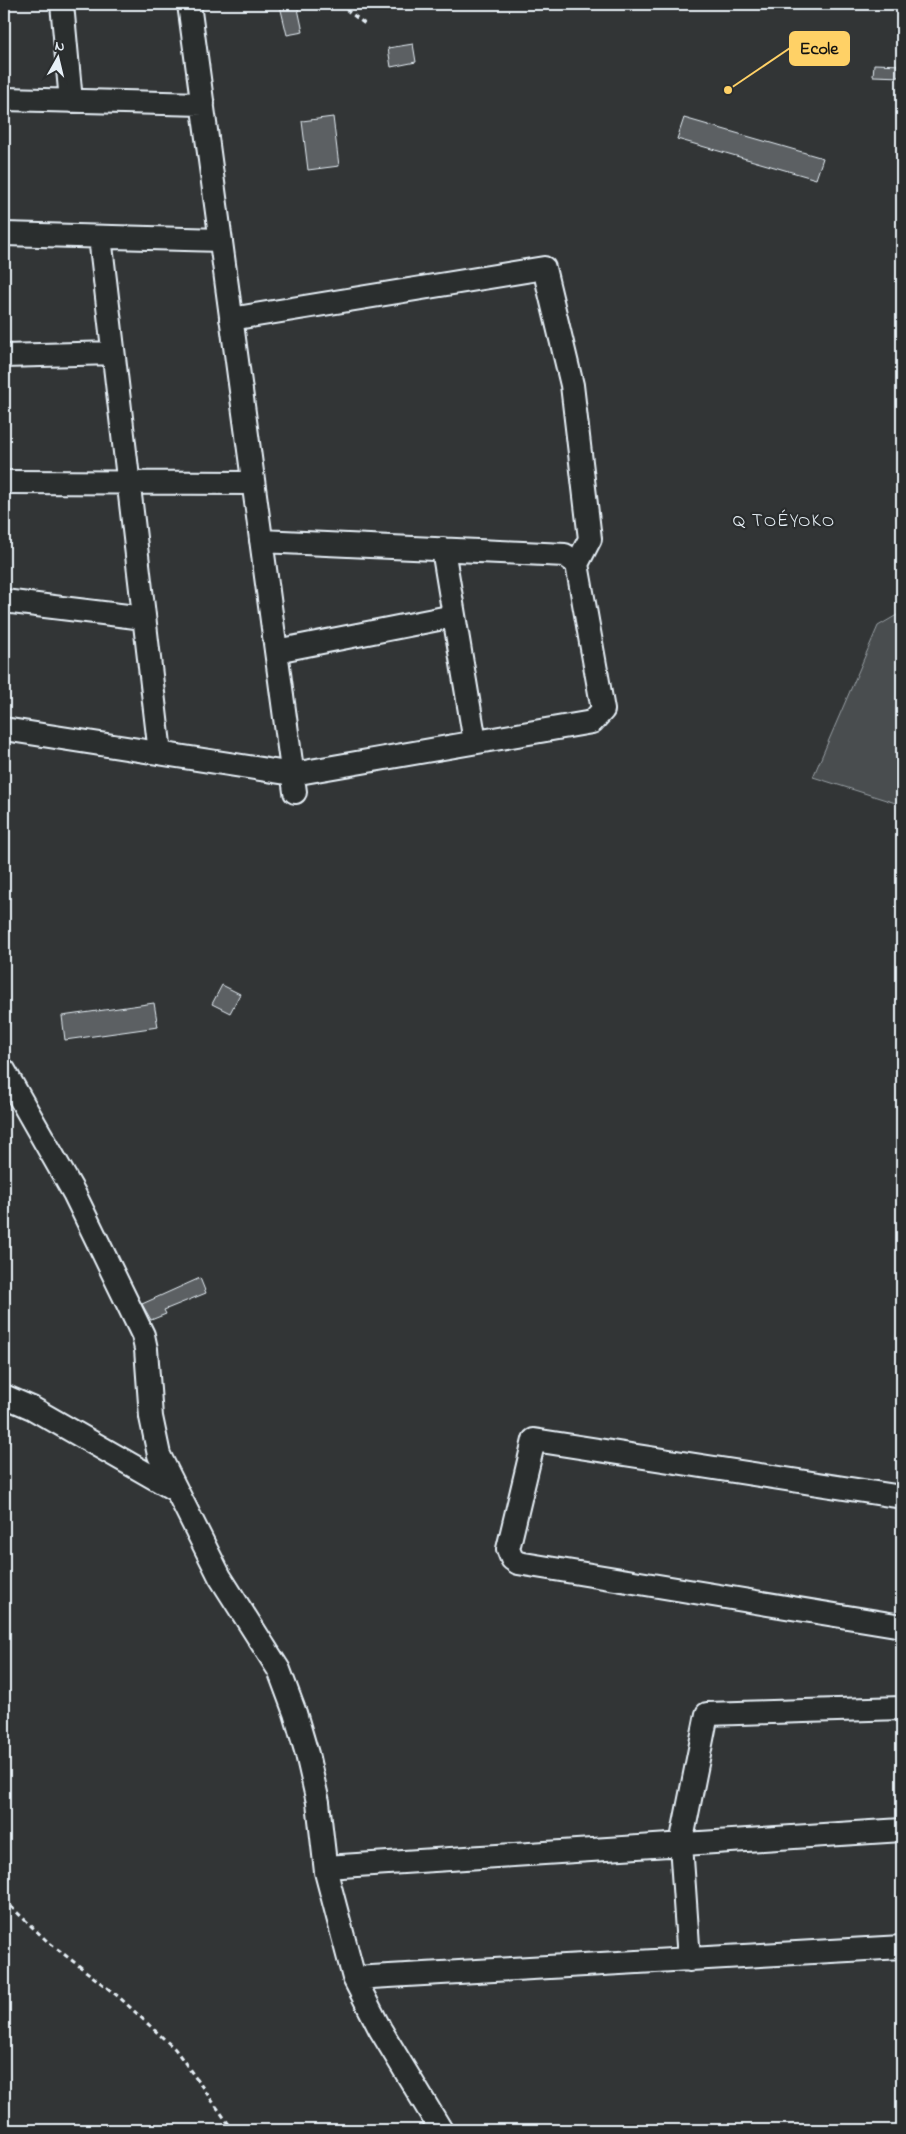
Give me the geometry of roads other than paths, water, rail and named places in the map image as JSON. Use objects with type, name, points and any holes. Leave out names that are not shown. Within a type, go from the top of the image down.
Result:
[{"type":"street","points":[[62,4],[71,101]]},
{"type":"street","points":[[189,4],[294,783]]},
{"type":"street","points":[[4,99],[202,104]]},
{"type":"street","points":[[4,234],[221,240]]},
{"type":"street","points":[[100,237],[160,754]]},
{"type":"street","points":[[4,730],[160,754],[294,783],[475,742],[592,722],[603,710],[577,564],[590,539],[572,385],[544,268],[231,318]]},
{"type":"street","points":[[4,356],[113,353]]},
{"type":"street","points":[[4,482],[253,483]]},
{"type":"street","points":[[261,541],[565,555],[577,564]]},
{"type":"street","points":[[443,549],[475,742]]},
{"type":"street","points":[[4,601],[144,618]]},
{"type":"street","points":[[276,651],[454,616]]},
{"type":"street","points":[[4,1070],[74,1193],[143,1335],[146,1349],[150,1417],[159,1454],[220,1577],[279,1670],[308,1754],[318,1802],[326,1867],[354,1978],[380,2029],[441,2130]]},
{"type":"street","points":[[4,1396],[32,1408],[177,1491]]},
{"type":"street","points":[[902,1496],[534,1440],[508,1549],[512,1559],[518,1563],[902,1626]]},
{"type":"street","points":[[689,1960],[680,1844],[707,1714],[902,1708]]},
{"type":"street","points":[[326,1867],[902,1830]]},
{"type":"street","points":[[354,1978],[902,1947]]},
{"type":"place","name":"Ecole","points":[[728,90]]},
{"type":"district","name":"Q TOÉYOKO","points":[[784,521]]}]
